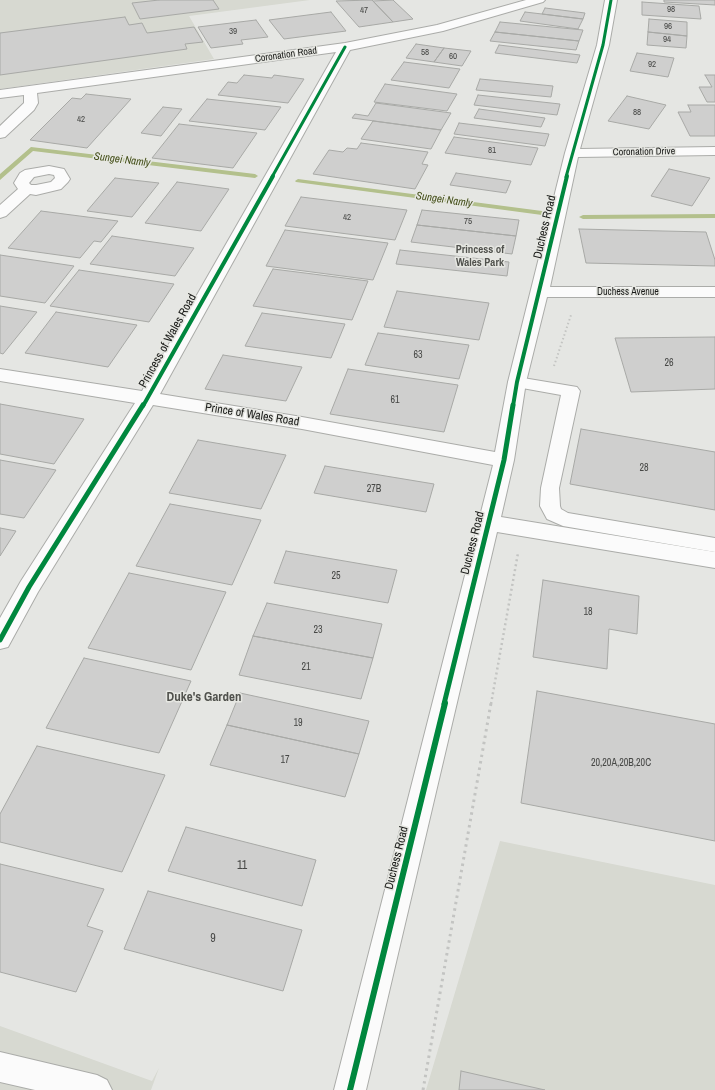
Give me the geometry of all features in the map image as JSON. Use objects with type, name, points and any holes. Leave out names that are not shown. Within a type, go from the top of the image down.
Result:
[{"type":"street","name":"Coronation Road","points":[[0,94],[345,46],[439,28],[539,0]]},
{"type":"street","name":"Duchess Road","points":[[350,1090],[489,523],[504,460],[517,382],[540,292],[572,153],[603,45],[611,0]]},
{"type":"street","name":"Princess of Wales Road","points":[[0,640],[29,587],[148,398],[345,46]]},
{"type":"street","points":[[0,134],[29,107],[31,102],[30,90]]},
{"type":"street","name":"Coronation Drive","points":[[572,153],[715,151]]},
{"type":"street","points":[[0,213],[26,189]]},
{"type":"street","name":"Duchess Avenue","points":[[540,292],[715,292]]},
{"type":"street","name":"Prince of Wales Road","points":[[0,375],[302,423],[504,460]]},
{"type":"street","name":"Duchess Road","points":[[489,523],[715,560]]},
{"type":"lane","points":[[517,382],[571,392],[550,488],[550,506],[554,514],[563,519],[715,545]]},
{"type":"lane","points":[[0,1067],[97,1090]]},
{"type":"shaded area","points":[[0,0],[310,0],[189,16],[214,59],[0,89]]},
{"type":"shaded area","points":[[500,841],[715,885],[715,1090],[426,1090]]},
{"type":"shaded area","points":[[0,1026],[152,1081],[159,1068],[151,1090],[0,1090]]},
{"type":"building","points":[[159,0],[213,0],[219,9],[140,19],[132,3]]},
{"type":"building","points":[[372,0],[393,22],[359,27],[336,1]]},
{"type":"building","points":[[393,0],[413,19],[393,22],[373,1]]},
{"type":"building","points":[[664,0],[715,0],[715,5],[664,2]]},
{"type":"building","points":[[642,2],[699,6],[701,19],[642,15]]},
{"type":"building","points":[[545,8],[585,13],[583,19],[542,14]]},
{"type":"building","points":[[331,12],[346,31],[284,39],[269,20]]},
{"type":"building","points":[[525,12],[583,19],[578,29],[520,21]]},
{"type":"building","points":[[125,17],[129,25],[142,23],[147,33],[194,27],[203,42],[185,44],[187,49],[0,75],[0,33]]},
{"type":"building","points":[[649,19],[687,22],[687,36],[648,32]]},
{"type":"building","points":[[256,20],[268,37],[241,40],[243,44],[211,48],[198,27]]},
{"type":"building","points":[[500,22],[583,30],[579,41],[495,32]]},
{"type":"building","points":[[495,32],[579,41],[576,50],[490,41]]},
{"type":"building","points":[[648,32],[687,36],[686,48],[647,45]]},
{"type":"building","points":[[416,44],[444,48],[434,62],[406,58]]},
{"type":"building","points":[[499,45],[580,55],[577,63],[495,53]]},
{"type":"building","points":[[444,48],[471,51],[462,66],[434,62]]},
{"type":"building","points":[[637,53],[674,58],[668,77],[630,71]]},
{"type":"building","points":[[404,62],[460,69],[449,88],[391,80]]},
{"type":"building","points":[[244,75],[272,78],[274,75],[304,79],[288,103],[218,95],[228,82],[237,83]]},
{"type":"building","points":[[705,75],[715,75],[715,102],[707,102],[699,87],[712,87]]},
{"type":"building","points":[[480,79],[553,86],[551,97],[476,90]]},
{"type":"building","points":[[385,84],[457,94],[447,111],[374,102]]},
{"type":"building","points":[[86,94],[131,99],[87,148],[30,140],[72,98],[81,99]]},
{"type":"building","points":[[478,95],[560,104],[557,115],[474,105]]},
{"type":"building","points":[[627,96],[666,105],[649,129],[608,121]]},
{"type":"building","points":[[207,99],[281,107],[265,130],[189,121]]},
{"type":"building","points":[[376,103],[451,113],[441,130],[352,118],[355,114],[368,116]]},
{"type":"building","points":[[688,105],[715,105],[715,136],[690,136],[678,112],[691,112]]},
{"type":"building","points":[[163,107],[182,109],[161,136],[141,133]]},
{"type":"building","points":[[479,109],[545,118],[541,127],[474,118]]},
{"type":"building","points":[[373,121],[441,130],[431,149],[361,139]]},
{"type":"building","points":[[459,123],[549,134],[545,146],[454,134]]},
{"type":"building","points":[[179,124],[257,133],[233,168],[152,158]]},
{"type":"building","points":[[454,137],[538,148],[531,165],[445,153]]},
{"type":"building","points":[[361,143],[428,152],[422,164],[428,165],[415,189],[313,174],[329,150],[343,152],[347,148],[357,149]]},
{"type":"building","points":[[669,169],[710,178],[692,206],[651,196]]},
{"type":"building","points":[[456,173],[511,181],[506,193],[450,185]]},
{"type":"building","points":[[115,178],[159,183],[132,217],[87,211]]},
{"type":"building","points":[[177,182],[229,189],[201,231],[145,223]]},
{"type":"building","points":[[301,197],[407,210],[395,240],[285,226]]},
{"type":"building","points":[[422,210],[519,220],[516,236],[417,225]]},
{"type":"building","points":[[41,211],[118,221],[101,242],[94,241],[80,258],[8,248]]},
{"type":"building","points":[[417,225],[516,236],[512,254],[411,242]]},
{"type":"building","points":[[579,229],[706,232],[715,260],[715,266],[586,263]]},
{"type":"building","points":[[285,230],[388,243],[373,280],[266,266]]},
{"type":"building","points":[[112,236],[194,248],[175,276],[90,264]]},
{"type":"building","points":[[400,250],[509,262],[507,276],[396,264]]},
{"type":"building","points":[[0,255],[74,266],[45,303],[0,296]]},
{"type":"building","points":[[273,269],[368,281],[352,320],[253,306]]},
{"type":"building","points":[[79,270],[174,284],[149,322],[50,306]]},
{"type":"building","points":[[397,291],[489,303],[479,340],[384,327]]},
{"type":"building","points":[[0,306],[37,312],[3,354],[0,353]]},
{"type":"building","points":[[56,312],[137,325],[108,367],[25,353]]},
{"type":"building","points":[[262,313],[345,324],[331,358],[245,346]]},
{"type":"building","points":[[378,333],[469,345],[459,379],[365,365]]},
{"type":"building","points":[[715,337],[715,389],[631,392],[615,338]]},
{"type":"building","points":[[223,355],[302,367],[286,401],[205,389]]},
{"type":"building","points":[[348,369],[458,385],[444,432],[330,414]]},
{"type":"building","points":[[0,404],[84,419],[54,464],[0,454]]},
{"type":"building","points":[[581,429],[715,452],[715,510],[570,484]]},
{"type":"building","points":[[198,440],[286,455],[261,509],[169,493]]},
{"type":"building","points":[[0,460],[56,470],[24,518],[0,514]]},
{"type":"building","points":[[325,466],[434,484],[426,512],[314,493]]},
{"type":"building","points":[[170,504],[261,520],[232,585],[136,566]]},
{"type":"building","points":[[0,528],[16,531],[0,556]]},
{"type":"building","points":[[286,551],[397,570],[388,603],[274,583]]},
{"type":"building","points":[[129,573],[226,592],[191,670],[88,648]]},
{"type":"building","points":[[543,580],[639,596],[637,634],[609,629],[607,669],[533,657]]},
{"type":"building","points":[[267,603],[382,624],[373,658],[253,636]]},
{"type":"building","points":[[253,636],[373,658],[361,699],[239,675]]},
{"type":"building","points":[[84,658],[191,681],[159,753],[46,728]]},
{"type":"building","points":[[537,691],[715,724],[715,841],[521,803]]},
{"type":"building","points":[[240,693],[369,721],[359,754],[227,725]]},
{"type":"building","points":[[227,725],[359,754],[345,797],[210,765]]},
{"type":"building","points":[[37,746],[165,775],[122,872],[0,842],[0,814]]},
{"type":"building","points":[[186,827],[316,860],[302,906],[168,871]]},
{"type":"building","points":[[0,864],[104,889],[87,926],[103,931],[76,992],[0,972]]},
{"type":"building","points":[[148,891],[302,930],[283,991],[124,949]]},
{"type":"building","points":[[461,1071],[545,1090],[459,1090]]},
{"type":"waterway","name":"Sungei Namly","points":[[0,178],[31,149],[255,176]]},
{"type":"waterway","name":"Sungei Namly","points":[[298,181],[542,213]]},
{"type":"waterway","name":"Sungei Namly","points":[[583,217],[715,216]]},
{"type":"cycle path","points":[[350,1090],[504,460],[517,382],[540,292],[572,153],[603,45],[611,0]]},
{"type":"cycle path","points":[[0,640],[29,587],[148,398],[345,47]]},
{"type":"district","name":"Princess of Wales Park","points":[[480,256]]},
{"type":"district","name":"Duke's Garden","points":[[204,698]]}]
